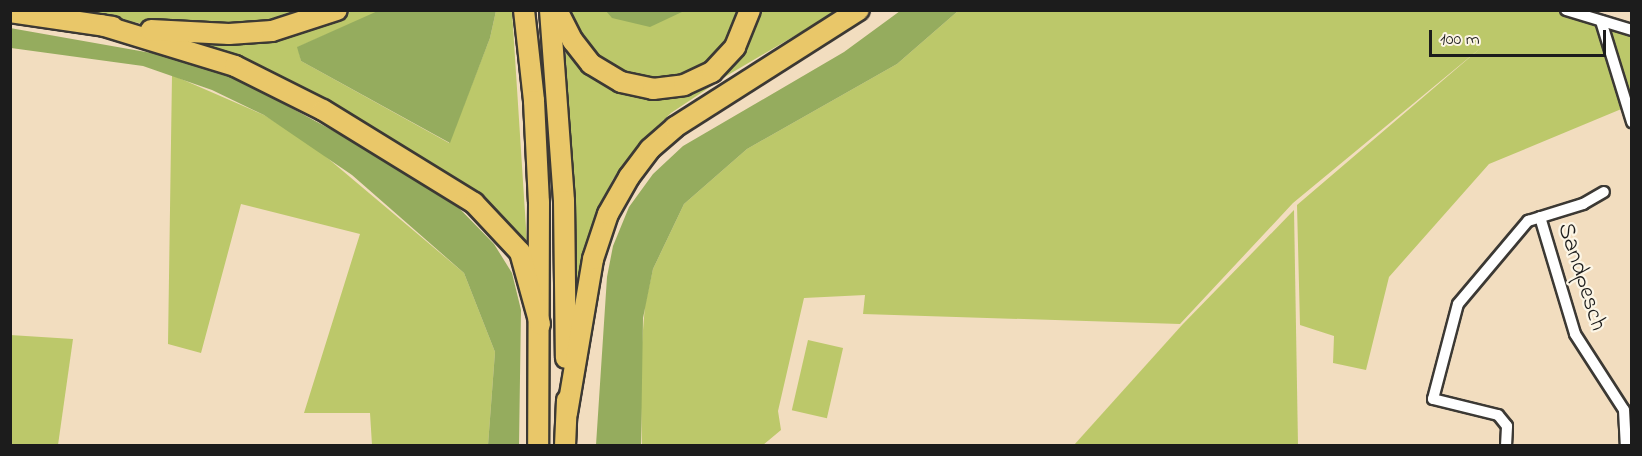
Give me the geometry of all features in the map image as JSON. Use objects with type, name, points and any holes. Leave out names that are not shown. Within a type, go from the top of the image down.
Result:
[{"type":"highway","points":[[10,12],[101,25],[229,34],[272,31],[337,10]]},
{"type":"highway","points":[[524,10],[535,112],[540,324],[538,446]]},
{"type":"highway","points":[[550,10],[564,201],[566,446]]},
{"type":"highway","points":[[557,10],[573,41],[591,64],[621,82],[654,89],[684,85],[712,72],[735,47],[750,10]]},
{"type":"highway","points":[[567,413],[593,259],[608,214],[629,177],[650,149],[675,127],[859,10]]},
{"type":"highway","points":[[101,25],[235,66],[323,110],[474,203],[519,252],[540,324]]},
{"type":"street","points":[[1566,10],[1632,30]]},
{"type":"street","points":[[1601,21],[1632,122]]},
{"type":"street","points":[[1506,446],[1507,426],[1498,415],[1433,399],[1458,304],[1528,221],[1582,204],[1604,192]]},
{"type":"street","name":"Sandpesch","points":[[1540,217],[1575,334],[1624,410],[1626,446]]},
{"type":"green space","points":[[380,10],[496,11],[490,38],[450,143],[301,61],[297,47]]},
{"type":"green space","points":[[1554,10],[1631,34],[1631,105],[1489,164],[1389,277],[1366,370],[1333,363],[1334,336],[1300,325],[1297,205],[1483,46],[1293,203],[1180,324],[863,314],[865,295],[804,298],[778,411],[781,430],[763,445],[642,446],[640,368],[645,305],[653,269],[684,204],[747,149],[897,64],[958,11]]},
{"type":"green space","points":[[46,11],[321,11],[282,24],[186,29]]},
{"type":"green space","points":[[352,11],[380,11],[298,47],[301,61],[449,143],[490,38],[496,11],[512,11],[528,259],[453,183],[171,39],[328,22]]},
{"type":"green space","points":[[569,11],[741,11],[736,32],[708,61],[673,79],[647,81],[623,73],[595,56],[582,41]]},
{"type":"green space","points":[[606,11],[684,11],[650,27],[612,18]]},
{"type":"green space","points":[[752,11],[837,11],[728,75],[671,113],[641,142],[613,179],[597,211],[577,282],[565,42],[602,78],[698,82]]},
{"type":"green space","points":[[900,11],[958,11],[897,64],[747,149],[684,204],[653,269],[643,318],[641,445],[596,445],[607,277],[613,246],[629,207],[653,174],[683,146],[844,52]]},
{"type":"green space","points":[[10,28],[174,57],[240,80],[352,141],[459,208],[494,244],[512,273],[521,310],[519,445],[488,445],[495,352],[464,273],[352,175],[264,115],[212,90],[143,66],[11,48]]},
{"type":"green space","points":[[172,75],[264,115],[312,145],[464,273],[495,352],[488,445],[372,445],[370,413],[304,413],[360,234],[241,204],[201,353],[168,344]]},
{"type":"green space","points":[[1294,210],[1298,445],[1074,445],[1182,325]]},
{"type":"green space","points":[[10,335],[73,339],[58,445],[11,445]]},
{"type":"green space","points":[[808,340],[843,348],[827,418],[792,410]]}]
